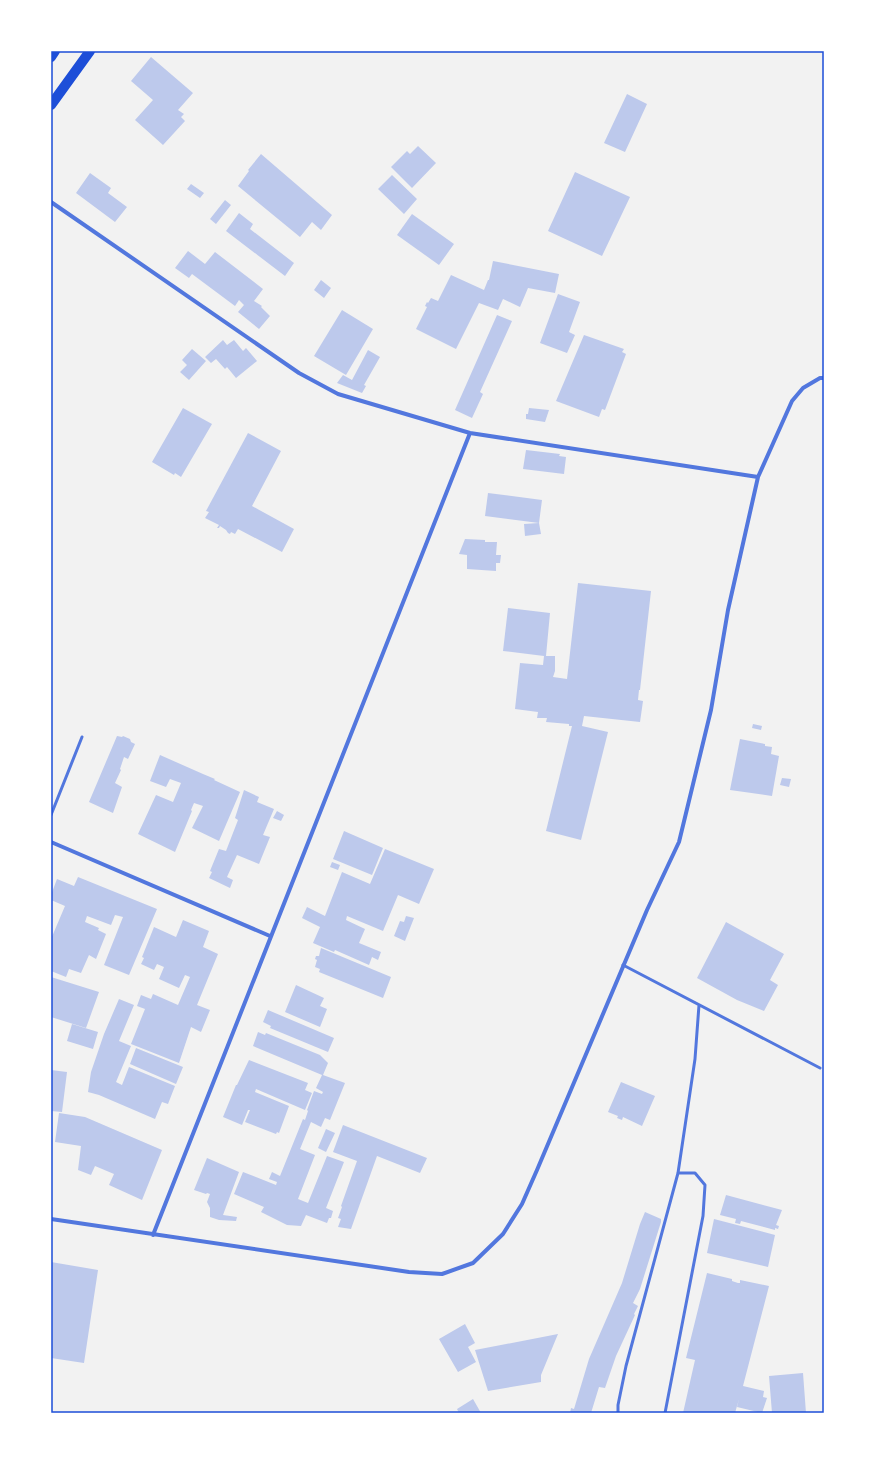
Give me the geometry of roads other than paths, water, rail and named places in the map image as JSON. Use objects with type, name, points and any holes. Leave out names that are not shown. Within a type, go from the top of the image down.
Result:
[{"type":"main road","points":[[51,57],[56,51]]},
{"type":"main road","points":[[51,105],[90,51]]},
{"type":"street","points":[[51,202],[299,373],[338,394],[470,433],[758,477]]},
{"type":"street","points":[[51,1219],[416,1272],[442,1274],[473,1263],[503,1234],[522,1204],[623,965],[679,842],[711,710],[728,610],[758,477],[792,401],[803,388],[820,378],[824,378]]},
{"type":"street","points":[[153,1235],[470,433]]},
{"type":"street","points":[[51,842],[270,936]]},
{"type":"lane","points":[[51,815],[82,736]]},
{"type":"lane","points":[[623,965],[820,1068]]},
{"type":"lane","points":[[618,1413],[618,1405],[626,1366],[678,1174],[695,1059],[699,1005]]},
{"type":"lane","points":[[665,1413],[703,1216],[705,1185],[694,1173],[678,1174]]}]
